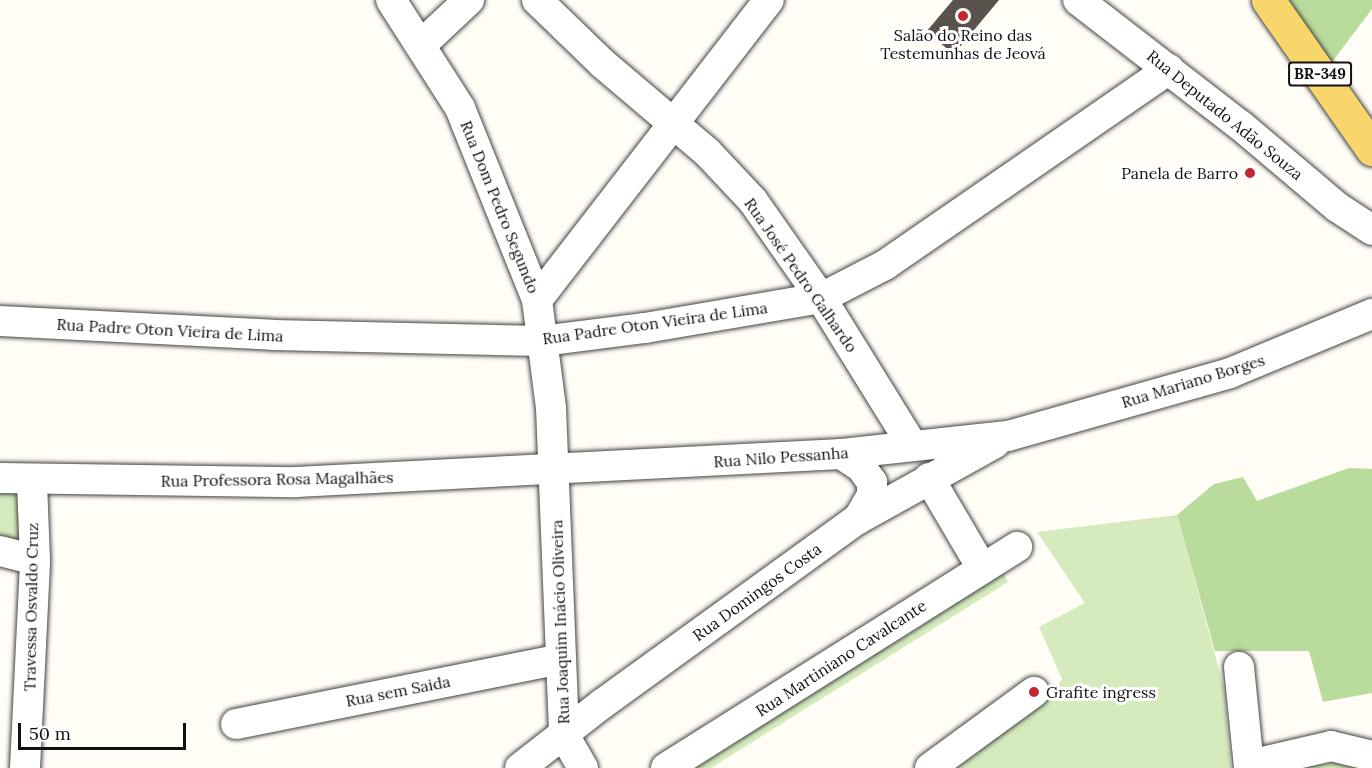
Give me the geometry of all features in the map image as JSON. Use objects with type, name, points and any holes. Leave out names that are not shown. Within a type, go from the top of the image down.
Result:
[{"type":"main road","name":"BR-349","points":[[1268,0],[1372,149]]},
{"type":"street","name":"Rua Dom Pedro Segundo","points":[[391,0],[460,108],[537,300],[554,470]]},
{"type":"street","points":[[421,45],[469,0]]},
{"type":"street","name":"Rua José Pedro Galhardo","points":[[537,0],[674,124],[753,201],[821,298],[912,445]]},
{"type":"street","points":[[537,300],[769,0]]},
{"type":"street","name":"Rua Deputado Adão Souza","points":[[1077,0],[1168,69],[1337,207],[1372,230]]},
{"type":"street","name":"Rua Padre Oton Vieira de Lima","points":[[0,321],[273,335],[542,341],[645,328],[821,298],[885,265],[1168,69]]},
{"type":"street","name":"Rua Mariano Borges","points":[[1008,436],[1230,373],[1372,314]]},
{"type":"street","name":"Rua Nilo Pessanha","points":[[554,470],[841,454],[1008,436]]},
{"type":"street","name":"Rua Domingos Costa","points":[[520,768],[602,704],[858,519],[1008,436]]},
{"type":"street","points":[[841,454],[861,466],[872,482],[872,495],[858,519]]},
{"type":"street","name":"Rua Professora Rosa Magalhães","points":[[0,478],[32,481],[296,482],[554,470]]},
{"type":"street","name":"Rua Joaquim Inácio Oliveira","points":[[554,470],[564,735],[583,768]]},
{"type":"street","points":[[929,478],[982,568]]},
{"type":"street","name":"Travessa Osvaldo Cruz","points":[[25,768],[35,560],[32,481]]},
{"type":"street","name":"Rua Martiniano Cavalcante","points":[[666,768],[1017,547]]},
{"type":"street","points":[[0,551],[35,560]]},
{"type":"street","name":"Rua sem Saida","points":[[236,724],[560,658]]},
{"type":"street","points":[[1239,667],[1249,766],[1331,746],[1372,756]]},
{"type":"street","points":[[930,768],[1034,692]]},
{"type":"green space","points":[[1284,0],[1372,0],[1372,9],[1329,66]]},
{"type":"green space","points":[[1349,468],[1372,469],[1372,693],[1323,702],[1309,651],[1215,651],[1177,515],[1214,484],[1243,477],[1257,501]]},
{"type":"green space","points":[[0,478],[32,481],[35,560],[0,551]]},
{"type":"green space","points":[[1177,515],[1224,688],[1231,768],[944,768],[1051,695],[1062,679],[1039,627],[1085,603],[1037,532]]},
{"type":"green space","points":[[1001,568],[1008,582],[711,768],[688,768]]},
{"type":"green space","points":[[1348,761],[1364,768],[1308,768],[1311,766]]},
{"type":"building","name":"Salão do Reino das Testemunhas de Jeová","points":[[953,0],[999,0],[954,54],[926,32]]},
{"type":"place","name":"Salão do Reino das Testemunhas de Jeová","points":[[963,16]]},
{"type":"place","name":"Panela de Barro","points":[[1250,173]]},
{"type":"place","name":"Grafite ingress","points":[[1034,692]]}]
